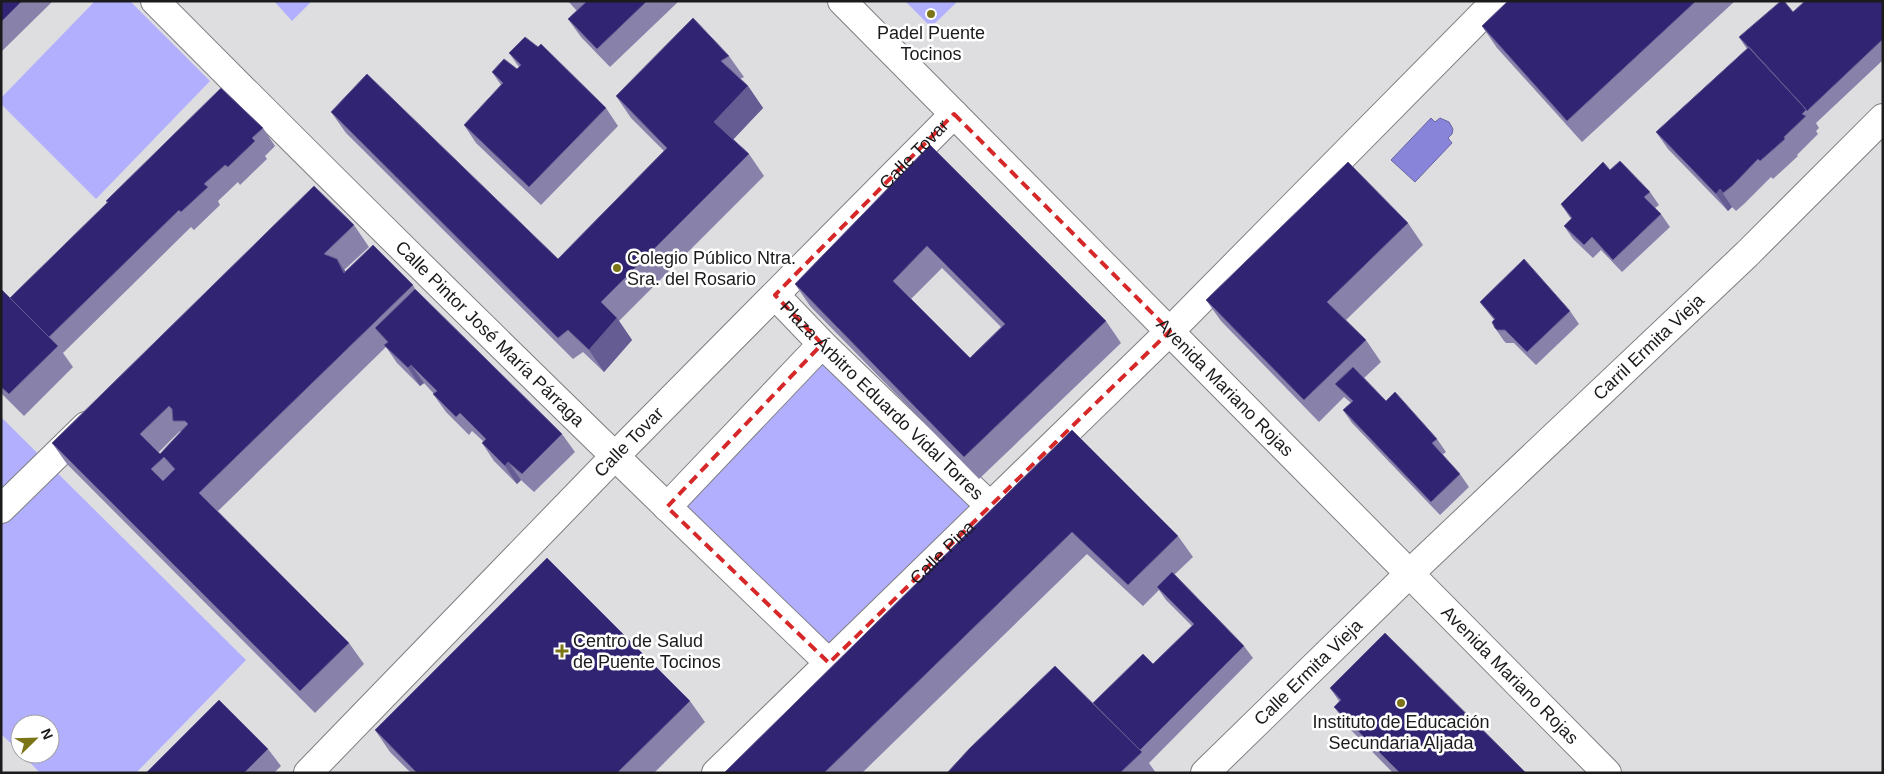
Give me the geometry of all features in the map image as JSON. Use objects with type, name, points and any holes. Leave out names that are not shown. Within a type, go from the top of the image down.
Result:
[{"type":"street","name":"Calle Pintor José María Párraga","points":[[155,1],[327,188],[615,456],[829,663]]},
{"type":"street","name":"Avenida Mariano Rojas","points":[[842,1],[1607,773]]},
{"type":"street","name":"Calle Pina","points":[[716,773],[1170,331],[1496,1]]},
{"type":"street","name":"Calle Tovar","points":[[318,769],[615,456],[954,114]]},
{"type":"street","name":"Carril Ermita Vieja","points":[[1410,573],[1746,254],[1883,118]]},
{"type":"street","name":"Plaza Árbitro Eduardo Vidal Torres","points":[[774,295],[822,344],[990,506]]},
{"type":"street","points":[[666,507],[822,344]]},
{"type":"street","points":[[1,509],[103,410]]},
{"type":"street","name":"Calle Ermita Vieja","points":[[1205,773],[1410,573]]},
{"type":"highlighted area","points":[[954,114],[1170,331],[829,663],[667,507],[822,344],[775,295]]},
{"type":"shaded area","points":[[95,1],[130,1],[210,81],[96,199],[1,104],[1,98]]},
{"type":"shaded area","points":[[274,1],[312,1],[292,21]]},
{"type":"shaded area","name":"Padel Puente Tocinos","points":[[905,1],[958,1],[931,27]]},
{"type":"shaded area","points":[[1431,118],[1435,122],[1440,118],[1449,122],[1453,129],[1452,134],[1448,138],[1452,143],[1415,182],[1391,160]]},
{"type":"shaded area","points":[[822,344],[990,506],[829,663],[667,507]]},
{"type":"shaded area","points":[[1,417],[246,660],[136,773],[40,773],[31,764],[60,764],[60,714],[10,714],[10,743],[1,734]]},
{"type":"building","points":[[1,1],[22,1],[1,22]]},
{"type":"building","points":[[585,1],[647,1],[597,49],[568,19]]},
{"type":"building","points":[[1508,1],[1696,1],[1567,121],[1482,26]]},
{"type":"building","points":[[1781,1],[1784,1],[1793,12],[1805,1],[1883,1],[1883,39],[1807,111],[1739,37]]},
{"type":"building","points":[[693,18],[729,56],[721,61],[748,86],[714,122],[749,154],[601,302],[617,318],[589,350],[568,330],[558,338],[331,112],[367,74],[558,259],[667,148],[616,96]]},
{"type":"building","points":[[525,37],[538,47],[541,44],[606,108],[529,187],[464,125],[503,83],[492,72],[504,59],[517,69],[521,65],[509,53]]},
{"type":"building","points":[[1749,47],[1803,106],[1806,110],[1802,114],[1806,116],[1784,137],[1785,139],[1760,161],[1758,159],[1732,186],[1723,193],[1720,189],[1716,194],[1656,132]]},
{"type":"building","points":[[221,88],[263,128],[252,138],[255,141],[228,167],[225,165],[204,184],[208,187],[181,212],[179,210],[49,337],[10,298]]},
{"type":"building","points":[[930,145],[1106,321],[964,457],[795,284]],"holes":[[[927,246],[1005,324],[970,358],[893,281]]]},
{"type":"building","points":[[1620,161],[1650,192],[1644,197],[1661,214],[1613,260],[1592,237],[1584,245],[1564,226],[1572,218],[1561,204],[1603,162],[1610,170]]},
{"type":"building","points":[[1348,162],[1408,223],[1327,302],[1366,340],[1304,400],[1206,300]]},
{"type":"building","points":[[314,186],[354,225],[324,254],[337,259],[344,273],[373,245],[413,285],[199,493],[349,643],[300,691],[52,443]],"holes":[[[169,406],[172,409],[173,421],[185,421],[188,424],[160,454],[140,434]],[[164,457],[175,469],[163,481],[151,469]]]},
{"type":"building","points":[[1524,259],[1570,311],[1527,352],[1505,330],[1497,330],[1495,328],[1492,322],[1495,319],[1480,302]]},
{"type":"building","points":[[1,289],[58,346],[9,394],[1,387]]},
{"type":"building","points":[[415,289],[562,434],[522,474],[508,462],[505,466],[482,443],[486,439],[460,413],[456,417],[433,394],[437,391],[411,365],[408,368],[384,345],[388,342],[375,328]]},
{"type":"building","points":[[1353,367],[1386,401],[1395,392],[1437,439],[1432,443],[1460,474],[1431,502],[1343,410],[1353,401],[1335,384]]},
{"type":"building","points":[[1072,430],[1178,536],[1128,585],[1072,532],[824,773],[724,773]]},
{"type":"building","name":"Centro de Salud de Puente Tocinos","points":[[547,558],[690,701],[617,773],[417,773],[375,730]]},
{"type":"building","points":[[1172,572],[1244,646],[1140,750],[1093,703],[1143,654],[1153,664],[1194,624],[1157,587]]},
{"type":"building","name":"Instituto de Educación Secundaria Aljada","points":[[1385,633],[1526,773],[1400,773],[1334,707],[1341,700],[1330,688]]},
{"type":"building","points":[[1055,666],[1142,752],[1120,773],[947,773],[970,748]]},
{"type":"building","points":[[219,700],[268,749],[244,773],[146,773]]},
{"type":"place","name":"Padel Puente Tocinos","points":[[931,14]]},
{"type":"place","name":"Colegio Público Ntra. Sra. del Rosario","points":[[617,268]]},
{"type":"place","name":"Centro de Salud de Puente Tocinos","points":[[562,651]]},
{"type":"place","name":"Instituto de Educación Secundaria Aljada","points":[[1401,703]]}]
